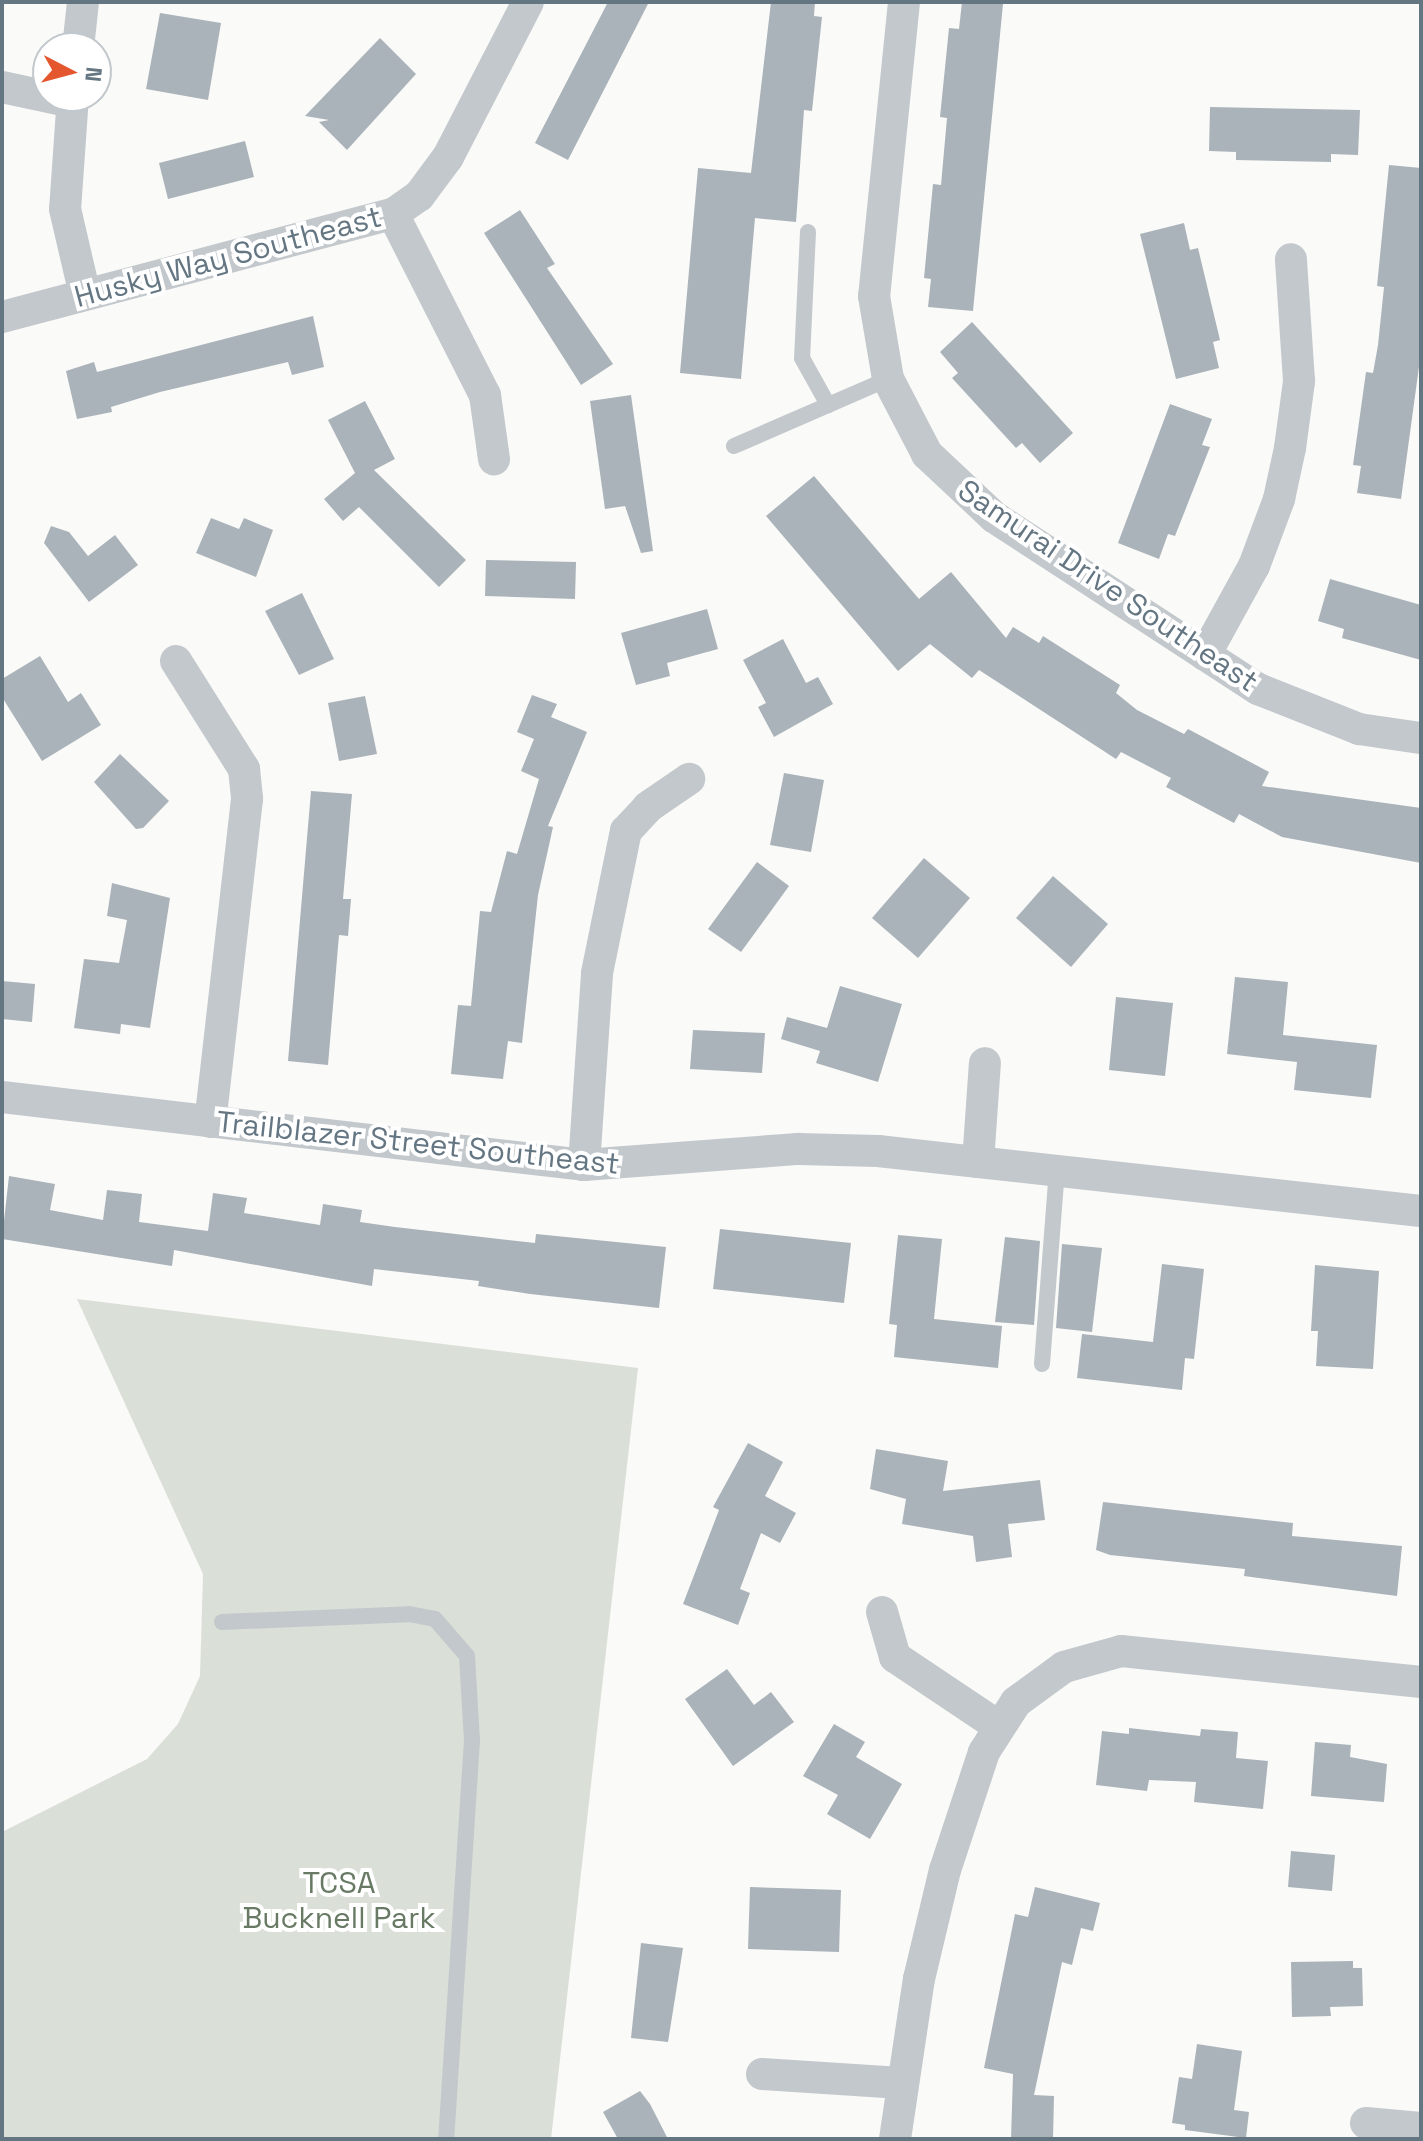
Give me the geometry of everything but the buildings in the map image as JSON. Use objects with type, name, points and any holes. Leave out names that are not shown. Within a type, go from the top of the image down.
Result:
[{"type":"street","points":[[80,32],[83,2]]},
{"type":"street","name":"Husky Way Southeast","points":[[2,317],[393,214],[419,196],[448,157],[528,2]]},
{"type":"street","name":"Samurai Drive Southeast","points":[[904,2],[875,281],[876,324],[888,379],[927,454],[972,500],[1205,655],[1307,712],[1359,729],[1421,738]]},
{"type":"street","points":[[2,87],[32,92]]},
{"type":"street","points":[[72,112],[65,209],[85,295]]},
{"type":"street","points":[[393,214],[485,395],[494,459]]},
{"type":"street","points":[[1205,655],[1254,566],[1279,499],[1299,381],[1291,259]]},
{"type":"street","points":[[176,661],[244,769],[247,799],[210,1122]]},
{"type":"street","points":[[584,1165],[597,973],[626,831],[648,807],[689,779]]},
{"type":"street","points":[[978,1162],[985,1063]]},
{"type":"street","name":"Trailblazer Street Southeast","points":[[2,1097],[584,1165],[798,1149],[978,1162],[1421,1211]]},
{"type":"street","points":[[882,1612],[895,1657],[998,1726]]},
{"type":"street","points":[[895,2139],[901,2083],[945,1870],[984,1752],[1016,1702],[1064,1667],[1121,1651],[1421,1682]]},
{"type":"street","points":[[762,2074],[901,2083]]},
{"type":"street","points":[[1366,2123],[1421,2128]]},
{"type":"lane","points":[[808,232],[802,358],[828,405]]},
{"type":"lane","points":[[734,446],[888,379]]},
{"type":"lane","points":[[1042,1364],[1057,1171]]},
{"type":"lane","points":[[222,1622],[409,1614],[435,1619],[467,1656],[472,1755],[446,2139]]},
{"type":"green space","name":"TCSA Bucknell Park","points":[[77,1299],[638,1368],[551,2139],[2,2139],[2,1832],[147,1759],[178,1724],[200,1676],[203,1574]]}]
